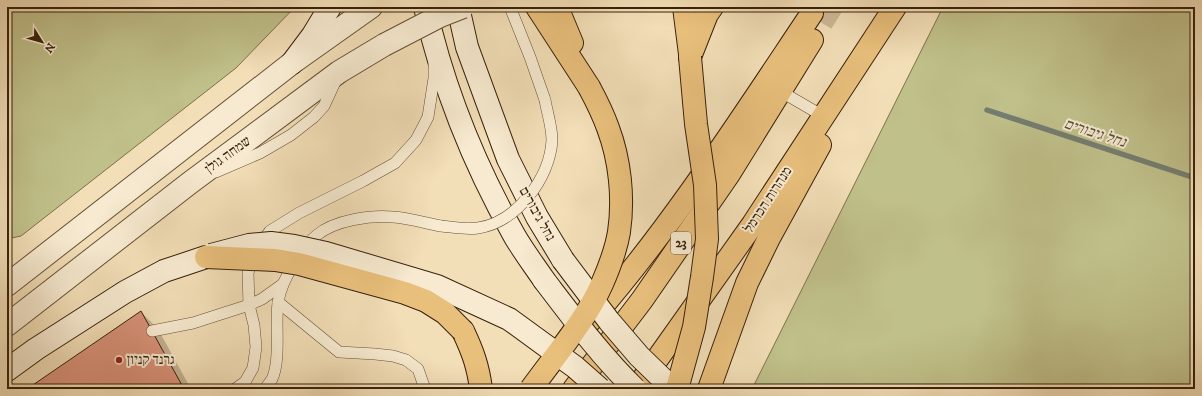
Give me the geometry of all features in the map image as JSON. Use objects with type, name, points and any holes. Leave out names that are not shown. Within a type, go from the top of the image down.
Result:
[{"type":"highway","points":[[537,7],[589,87]]},
{"type":"highway","points":[[531,389],[584,316],[602,285],[619,233],[621,204],[619,170],[608,128],[589,87],[557,7]]},
{"type":"highway","points":[[677,389],[694,327],[707,239],[705,185],[696,124],[684,7]]},
{"type":"highway","points":[[690,57],[707,14],[712,7]]},
{"type":"highway","points":[[709,389],[742,296],[769,238],[895,7]]},
{"type":"highway","name":"מנהרות הכרמל","points":[[635,389],[753,224],[895,7]]},
{"type":"highway","name":"23","points":[[526,389],[581,332],[621,286],[649,250],[740,121],[817,18],[780,91],[729,174],[642,300],[574,389]]},
{"type":"highway","points":[[206,257],[275,260],[299,264],[406,293],[426,301],[445,313],[463,331],[479,370],[481,389]]},
{"type":"main road","points":[[292,63],[313,35],[330,7]]},
{"type":"main road","name":"נחל גיבורים","points":[[425,7],[434,47],[452,104],[475,156],[515,236],[544,280],[593,344],[635,389]]},
{"type":"main road","name":"נחל גיבורים","points":[[458,7],[467,47],[508,159],[537,217],[563,260],[609,321],[639,356],[673,389]]},
{"type":"main road","name":"שמחה גולן","points":[[7,324],[191,182],[339,72],[384,45],[440,16],[463,7]]},
{"type":"main road","points":[[8,284],[292,63],[367,10]]},
{"type":"main road","points":[[7,370],[36,349],[125,292],[164,271],[249,245],[271,243],[326,253],[437,286],[470,300],[509,319],[575,368],[600,389]]},
{"type":"lane","points":[[265,389],[272,378],[275,367],[278,302],[285,278],[300,255],[318,235],[334,226],[364,217],[393,217],[441,226],[477,229],[502,220],[513,212],[524,201],[544,173],[550,156],[552,138],[545,100],[530,56],[510,7]]},
{"type":"lane","points":[[235,389],[245,382],[253,368],[256,347],[254,325],[249,305],[248,273],[254,252],[270,231],[299,213],[395,163],[416,140],[428,117],[434,78],[434,47]]},
{"type":"lane","points":[[780,91],[823,116]]},
{"type":"lane","points":[[152,331],[193,323],[249,305],[262,299],[283,284]]},
{"type":"lane","points":[[278,302],[338,352],[393,356],[406,360],[418,369],[425,389]]},
{"type":"green space","points":[[7,7],[295,7],[236,68],[21,236],[7,239]]},
{"type":"green space","points":[[943,7],[1195,7],[1195,389],[752,389]]},
{"type":"building","name":"גרנד קניון","points":[[141,311],[184,389],[27,389]]},
{"type":"waterway","name":"נחל גיבורים","points":[[987,110],[1195,178]]},
{"type":"tunnel","points":[[822,23],[832,7]]},
{"type":"place","name":"גרנד קניון","points":[[119,360]]}]
